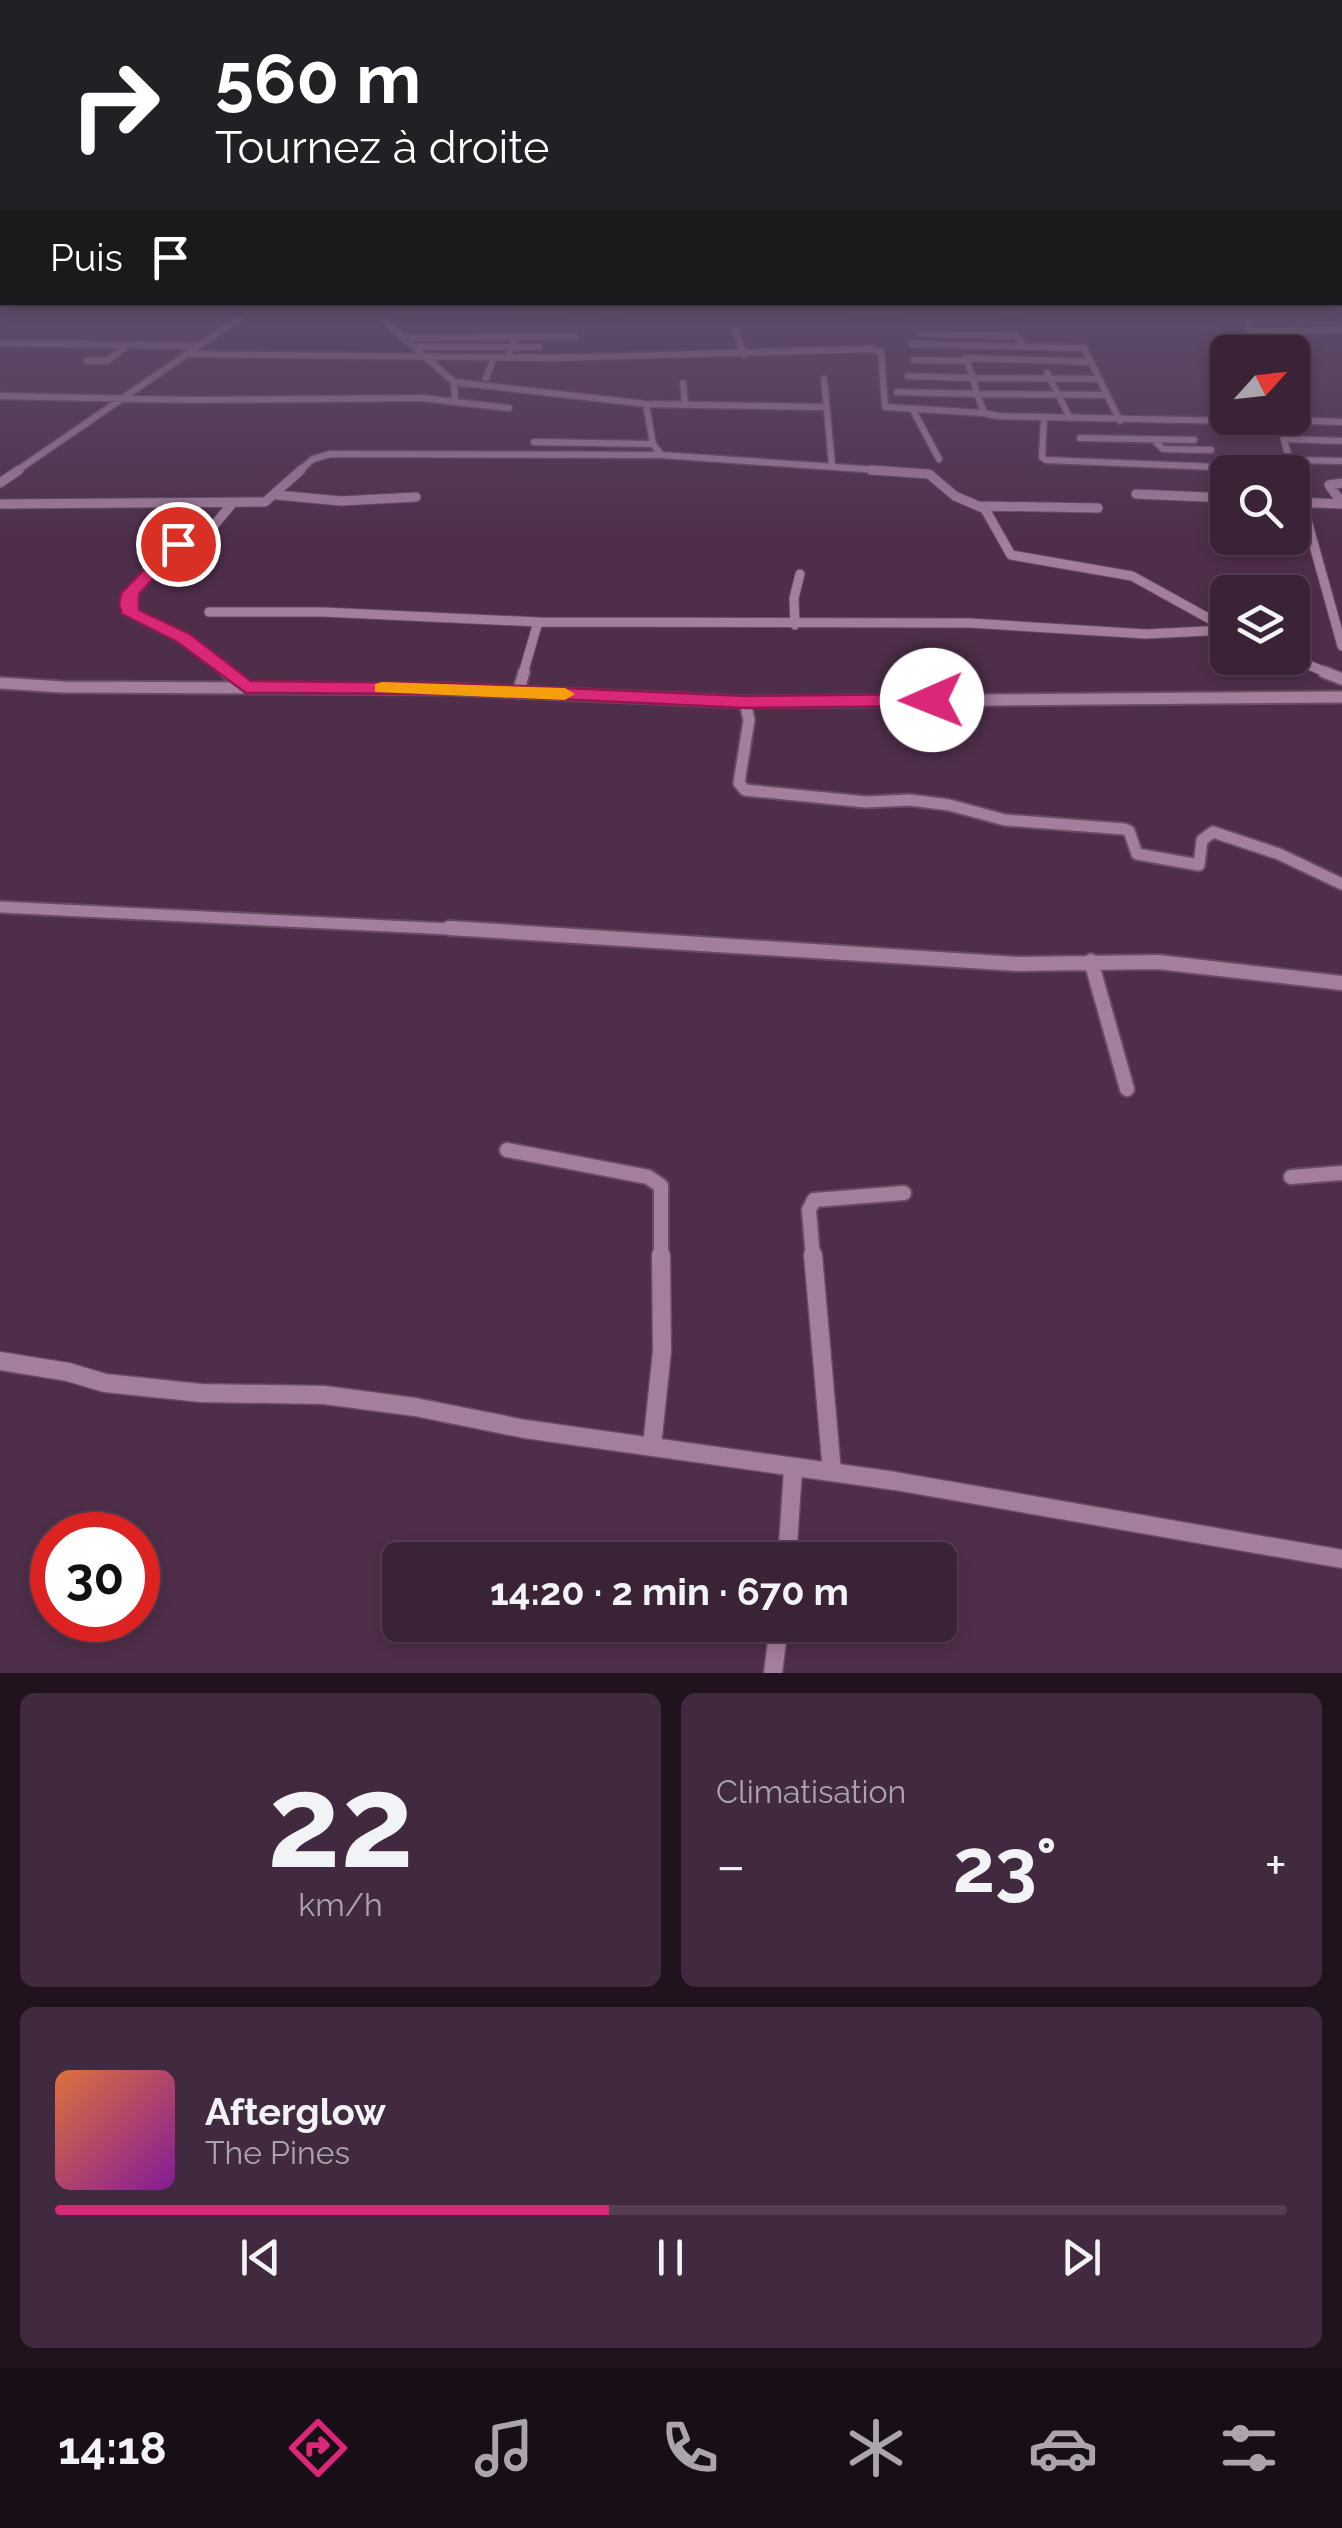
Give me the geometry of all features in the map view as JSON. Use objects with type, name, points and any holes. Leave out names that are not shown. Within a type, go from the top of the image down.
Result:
[{"type":"street","points":[[0,483],[131,391]]},
{"type":"street","points":[[455,391],[456,402]]},
{"type":"street","points":[[533,391],[646,404],[829,408],[832,464]]},
{"type":"street","points":[[684,391],[685,404]]},
{"type":"street","points":[[824,391],[824,407]]},
{"type":"street","points":[[882,391],[883,405],[891,410],[1122,421],[1210,420]]},
{"type":"street","points":[[976,391],[984,413]]},
{"type":"street","points":[[1057,391],[1070,418]]},
{"type":"street","points":[[1105,391],[1136,439]]},
{"type":"street","points":[[898,392],[1107,395]]},
{"type":"street","points":[[0,396],[194,400],[422,398],[508,408]]},
{"type":"street","points":[[646,404],[653,444],[661,455]]},
{"type":"street","points":[[914,412],[938,459]]},
{"type":"street","points":[[1044,417],[1042,458],[1046,460],[1210,467]]},
{"type":"street","points":[[1310,421],[1342,422]]},
{"type":"street","points":[[1283,435],[1289,455]]},
{"type":"street","points":[[1080,438],[1194,440]]},
{"type":"street","points":[[1284,439],[1342,441]]},
{"type":"street","points":[[1154,440],[1163,450],[1212,450]]},
{"type":"street","points":[[534,442],[653,444]]},
{"type":"street","points":[[0,504],[266,502],[313,458],[330,454],[661,455],[832,464],[929,474],[946,491],[990,514],[1011,555],[1132,576],[1210,620]]},
{"type":"street","points":[[1310,460],[1342,461]]},
{"type":"street","points":[[1342,483],[1329,485],[1342,504]]},
{"type":"street","points":[[1136,494],[1210,497]]},
{"type":"street","points":[[277,495],[341,501],[416,497]]},
{"type":"street","points":[[1310,503],[1342,504]]},
{"type":"street","points":[[231,505],[205,536],[178,544],[170,551],[164,562],[130,593],[128,604],[132,614],[183,638],[246,687]]},
{"type":"street","points":[[979,506],[1098,508]]},
{"type":"street","points":[[1310,546],[1342,646]]},
{"type":"street","points":[[795,625],[794,598],[800,574]]},
{"type":"street","points":[[208,612],[323,612],[538,622],[968,623],[1146,634],[1210,631]]},
{"type":"street","points":[[518,692],[538,622]]},
{"type":"street","points":[[1310,666],[1342,679]]},
{"type":"street","points":[[0,683],[518,692],[746,702],[1342,697]]},
{"type":"street","points":[[746,702],[749,720],[740,784],[745,790],[866,802],[910,800],[950,805],[1005,820],[1124,829],[1137,854],[1198,864],[1202,840],[1214,832],[1280,854],[1342,884]]},
{"type":"street","points":[[0,907],[463,929],[1018,964],[1212,966],[1342,984]]},
{"type":"street","points":[[1091,962],[1127,1088]]},
{"type":"street","points":[[507,1150],[648,1177],[661,1186],[662,1351],[652,1446]]},
{"type":"street","points":[[1291,1177],[1342,1173]]},
{"type":"street","points":[[832,1472],[810,1210],[814,1200],[825,1196],[904,1193]]},
{"type":"street","points":[[0,1361],[68,1372],[105,1383],[201,1393],[324,1395],[415,1407],[525,1429],[832,1472],[1342,1558]]},
{"type":"street","points":[[788,1542],[793,1469]]},
{"type":"street","points":[[773,1673],[777,1642]]},
{"type":"slow traffic","points":[[382,688],[565,694]]},
{"type":"route","points":[[178,544],[130,593],[128,604],[132,614],[183,638],[246,687],[448,688],[746,702],[932,700]]}]
